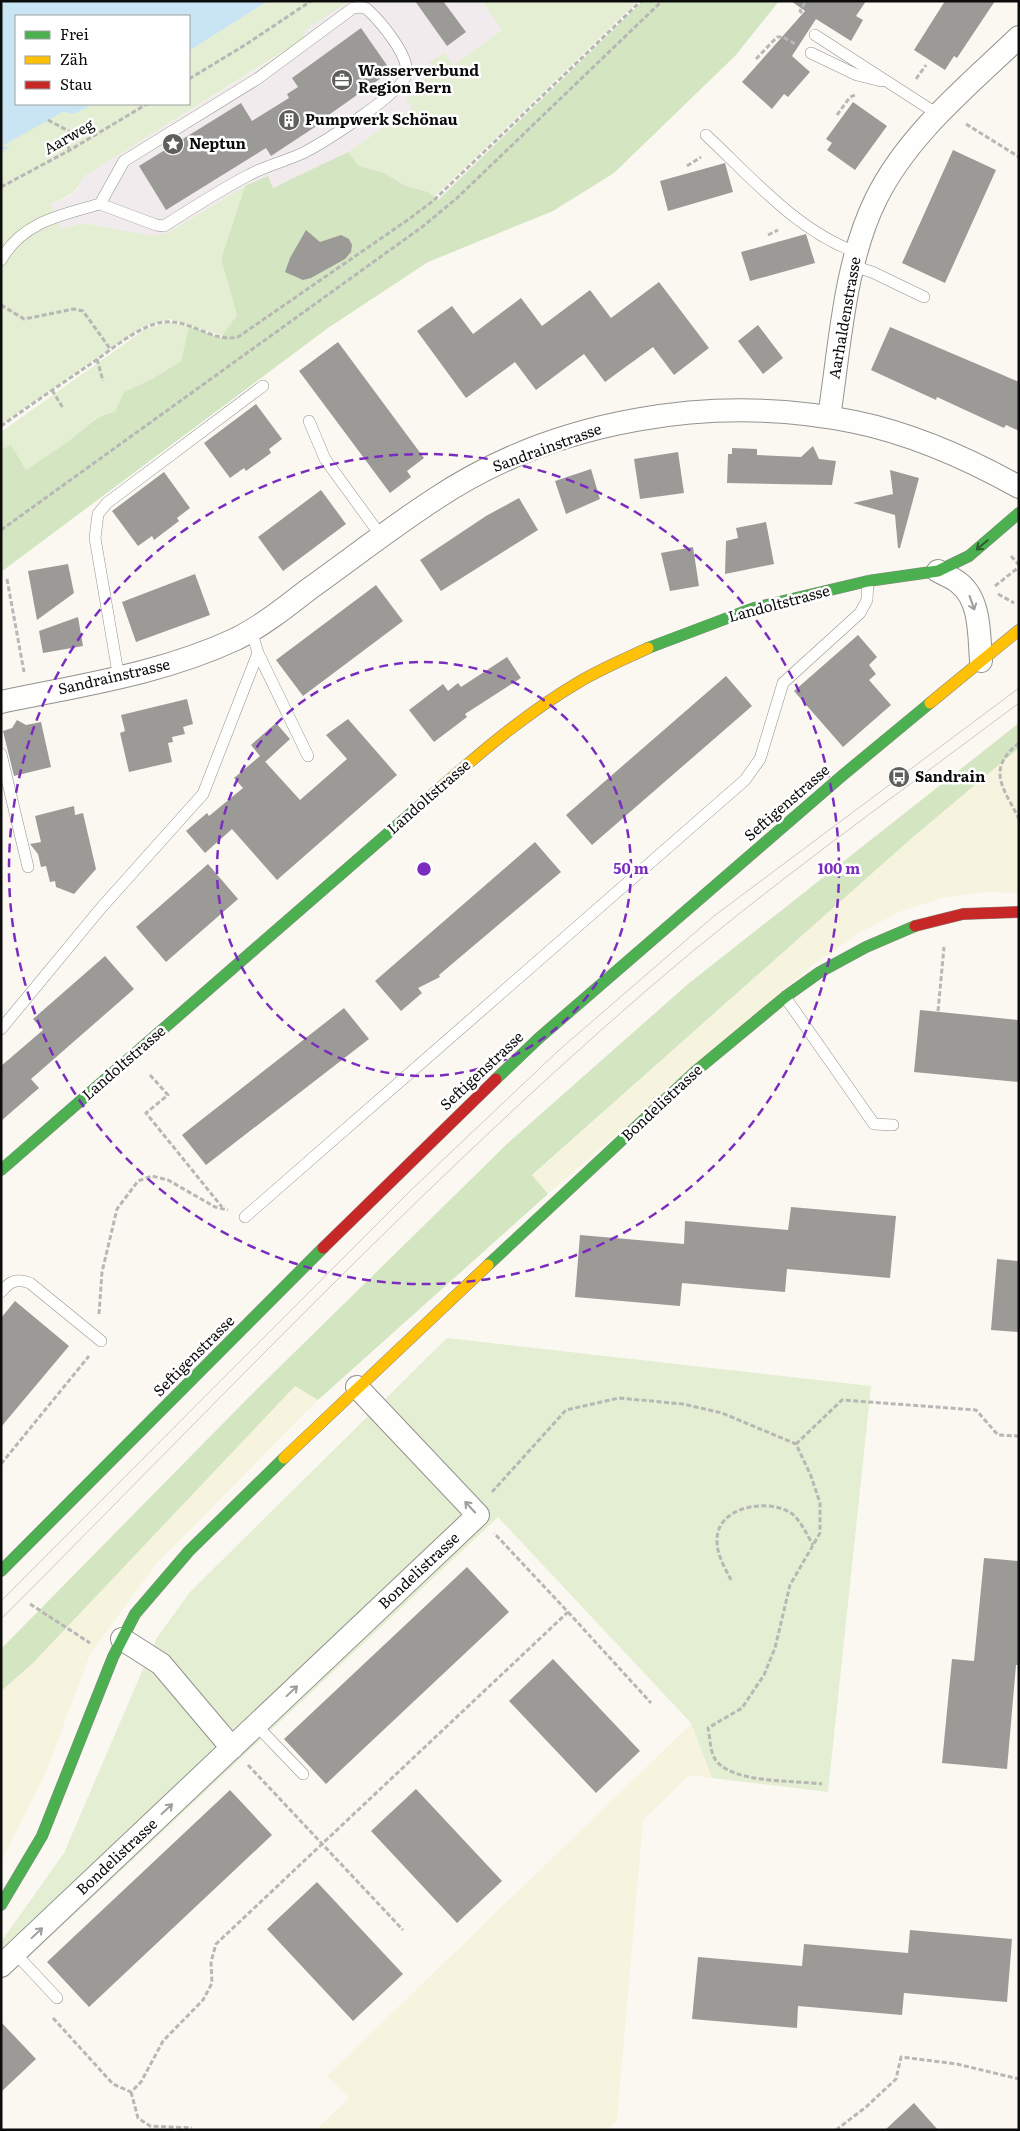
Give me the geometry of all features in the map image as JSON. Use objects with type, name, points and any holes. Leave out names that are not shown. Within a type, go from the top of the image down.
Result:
[{"type":"street","name":"Aarhaldenstrasse","points":[[829,417],[854,259],[873,206],[889,177],[918,138],[1019,37]]},
{"type":"street","name":"Sandrainstrasse","points":[[1,702],[119,679],[164,667],[236,639],[436,498],[487,469],[541,446],[584,432],[624,422],[695,413],[781,412],[829,417],[883,429],[924,443],[978,464],[1019,487]]},
{"type":"street","name":"Landoltstrasse","points":[[1,1170],[482,751],[543,705],[581,681],[660,642],[754,608],[868,581],[938,571],[968,556],[1019,513]]},
{"type":"street","points":[[938,571],[959,582],[967,590],[973,602],[981,661]]},
{"type":"street","name":"Seftigenstrasse","points":[[1,1571],[381,1190],[539,1038],[835,782],[1019,630]]},
{"type":"street","name":"Bondelistrasse","points":[[1,1905],[42,1836],[113,1657],[135,1614],[189,1551],[357,1387],[697,1070],[785,997],[820,972],[866,947],[909,928],[946,917],[986,912],[1019,912]]},
{"type":"street","points":[[357,1387],[478,1515]]},
{"type":"street","name":"Bondelistrasse","points":[[8,1959],[478,1515]]},
{"type":"street","points":[[122,1639],[161,1664],[232,1748]]},
{"type":"lane","points":[[1,260],[16,238],[27,230],[60,215],[100,204],[156,225],[164,226],[251,174],[303,153],[324,142],[398,90],[406,76],[404,56],[367,9],[361,7],[353,8],[257,79],[124,161],[100,204]]},
{"type":"lane","points":[[815,35],[892,84],[942,112]]},
{"type":"lane","points":[[811,53],[857,75],[892,84]]},
{"type":"lane","points":[[706,135],[792,215],[843,247],[854,259],[872,272],[924,298]]},
{"type":"lane","points":[[119,679],[95,538],[98,514],[107,503],[263,386]]},
{"type":"lane","points":[[309,421],[325,459],[382,536]]},
{"type":"lane","points":[[245,1216],[744,780],[760,759],[783,684],[860,613],[867,600],[868,581]]},
{"type":"lane","points":[[251,630],[258,653],[308,756]]},
{"type":"lane","points":[[1,1029],[101,908],[203,794],[258,653]]},
{"type":"lane","points":[[1,754],[28,867]]},
{"type":"lane","points":[[785,997],[874,1124],[893,1126]]},
{"type":"lane","points":[[1,1292],[12,1281],[22,1280],[30,1283],[101,1341]]},
{"type":"lane","points":[[256,1725],[303,1774]]},
{"type":"lane","points":[[8,1959],[57,1998]]},
{"type":"path","points":[[190,77],[246,45],[311,1]]},
{"type":"path","points":[[1,426],[97,359],[144,329],[158,323],[169,322],[196,327],[222,337],[238,337],[433,201],[641,1]]},
{"type":"path","points":[[1,530],[422,227],[463,192],[662,1]]},
{"type":"path","points":[[802,13],[800,12],[806,1]]},
{"type":"path","points":[[756,59],[777,37],[783,37],[811,53]]},
{"type":"path","name":"Aarweg","points":[[1,187],[70,150],[145,105]]},
{"type":"path","points":[[942,112],[1019,157]]},
{"type":"path","points":[[48,120],[78,136],[65,142],[70,150]]},
{"type":"path","points":[[1,305],[24,319],[74,309],[83,311],[111,350]]},
{"type":"path","points":[[97,359],[103,381]]},
{"type":"path","points":[[52,390],[63,408]]},
{"type":"path","points":[[996,586],[1019,567]]},
{"type":"path","points":[[6,579],[25,678]]},
{"type":"path","points":[[1019,743],[1006,755],[1001,764],[999,778],[1019,820]]},
{"type":"path","points":[[938,1011],[946,917]]},
{"type":"path","points":[[145,1069],[168,1094],[146,1113],[222,1208]]},
{"type":"path","points":[[1,1464],[101,1341],[94,1329],[100,1310],[99,1294],[108,1246],[117,1209],[138,1181],[152,1176],[168,1180],[215,1206],[245,1216]]},
{"type":"path","points":[[651,1703],[478,1515],[485,1500],[566,1410],[619,1398],[683,1404],[722,1413],[796,1444],[811,1476],[820,1503],[820,1533],[790,1585],[774,1648],[764,1675],[742,1708],[708,1728],[715,1758],[726,1769],[743,1776],[822,1784]]},
{"type":"path","points":[[796,1444],[842,1400],[976,1410],[998,1435],[1019,1436]]},
{"type":"path","points":[[731,1580],[719,1555],[716,1538],[723,1523],[732,1513],[746,1507],[778,1507],[792,1513],[813,1545]]},
{"type":"path","points":[[30,1604],[94,1647]]},
{"type":"path","points":[[131,2092],[141,2082],[163,2041],[203,2000],[212,1983],[211,1962],[216,1944],[568,1612]]},
{"type":"path","points":[[232,1748],[403,1930]]},
{"type":"path","points":[[48,2014],[113,2084],[131,2092]]},
{"type":"path","points":[[836,2130],[866,2107],[896,2079],[901,2057],[958,2064],[1019,2079]]},
{"type":"path","points":[[131,2092],[138,2118],[150,2126],[164,2129],[192,2128]]},
{"type":"shaded area","points":[[350,1],[482,1],[502,30],[453,65],[428,73],[416,90],[412,108],[348,152],[306,174],[272,188],[267,177],[245,186],[168,233],[161,235],[153,236],[83,223],[61,229],[50,204],[70,196],[78,188],[83,177],[303,40],[305,30]]},
{"type":"shaded area","points":[[1019,748],[1019,893],[985,892],[942,898],[901,911],[859,933],[814,964],[548,1194],[532,1176],[913,837]]},
{"type":"shaded area","points":[[295,1385],[318,1400],[156,1564],[90,1654],[46,1772],[1,1862],[1,1691],[33,1663]]},
{"type":"shaded area","points":[[691,1724],[712,1778],[689,1775],[643,1820],[617,2120],[607,2130],[316,2130],[349,2098],[327,2076]]},
{"type":"green space","points":[[268,1],[350,1],[305,30],[303,39],[83,177],[81,183],[74,191],[50,204],[61,229],[83,223],[153,236],[168,233],[245,186],[221,259],[237,315],[223,336],[170,319],[142,327],[1,424],[1,152],[9,147],[1,146],[63,112],[74,114],[91,105],[190,105],[190,50]]},
{"type":"green space","points":[[482,1],[638,1],[434,197],[428,192],[406,186],[384,173],[359,166],[348,152],[412,108],[406,98],[423,83],[430,62],[444,53],[453,65],[502,30]]},
{"type":"green space","points":[[643,1],[779,1],[735,56],[614,173],[553,211],[428,262],[328,328],[1,572],[1,450],[11,445],[26,470],[66,443],[97,418],[115,411],[124,392],[152,379],[181,361],[189,326],[221,338],[237,315],[221,259],[245,186],[268,176],[273,188],[348,152],[359,166],[384,173],[406,186],[428,192],[438,200]]},
{"type":"green space","points":[[169,322],[189,326],[181,361],[152,379],[124,392],[115,411],[96,418],[66,443],[26,470],[11,446],[1,450],[1,432],[144,330]]},
{"type":"green space","points":[[1019,723],[1019,748],[913,837],[532,1175],[548,1194],[318,1400],[295,1386],[33,1663],[1,1691],[1,1649],[248,1398],[508,1143],[688,984]]},
{"type":"green space","points":[[447,1338],[871,1386],[828,1792],[712,1778],[691,1723],[498,1517],[29,1957],[1,1980],[1,1942],[64,1853],[156,1639],[190,1592]]},
{"type":"water","points":[[1,1],[268,1],[190,50],[190,15],[15,15],[15,105],[91,105],[74,114],[63,112],[2,146],[10,147],[1,152]]},
{"type":"building","points":[[415,1],[443,1],[466,32],[447,46]]},
{"type":"building","points":[[791,1],[866,1],[856,16],[863,20],[851,41],[816,19],[792,56],[810,72],[788,97],[784,94],[772,109],[742,82],[805,11]]},
{"type":"building","points":[[945,1],[995,1],[957,58],[954,56],[945,70],[914,50]]},
{"type":"building","name":"Pumpwerk Schönau","points":[[361,28],[391,71],[323,119],[324,121],[271,156],[266,148],[166,210],[139,166],[241,103],[252,121],[289,98],[287,94],[298,87],[292,78]]},
{"type":"building","points":[[853,102],[887,126],[855,170],[827,150],[832,143],[826,139]]},
{"type":"building","points":[[953,150],[996,170],[945,283],[902,263]]},
{"type":"building","points":[[725,163],[733,192],[668,211],[660,181]]},
{"type":"building","points":[[306,230],[320,242],[341,235],[349,239],[352,245],[351,252],[345,259],[311,278],[303,280],[285,272],[290,258]]},
{"type":"building","points":[[806,234],[815,263],[750,281],[741,252]]},
{"type":"building","points":[[659,282],[709,348],[674,375],[653,347],[605,382],[584,354],[536,390],[515,362],[466,398],[417,331],[452,306],[473,334],[521,298],[542,326],[590,290],[611,318]]},
{"type":"building","points":[[758,325],[783,358],[763,374],[738,341]]},
{"type":"building","points":[[890,327],[1019,382],[1019,431],[1006,425],[1004,428],[937,397],[936,400],[871,370]]},
{"type":"building","points":[[338,342],[424,458],[407,471],[411,477],[390,493],[299,371]]},
{"type":"building","points":[[256,404],[282,439],[269,449],[271,453],[246,471],[244,468],[230,478],[204,443]]},
{"type":"building","points":[[813,446],[819,459],[836,461],[832,485],[727,483],[728,454],[732,454],[732,448],[757,449],[757,455],[801,457]]},
{"type":"building","points":[[678,452],[684,493],[640,499],[634,459]]},
{"type":"building","points":[[591,469],[600,499],[566,514],[555,481]]},
{"type":"building","points":[[890,470],[919,478],[900,548],[898,548],[895,515],[853,503],[893,494]]},
{"type":"building","points":[[164,472],[190,508],[177,518],[179,521],[154,540],[152,536],[138,546],[112,511]]},
{"type":"building","points":[[321,490],[346,524],[283,571],[258,537]]},
{"type":"building","points":[[519,498],[538,530],[441,591],[420,560],[486,516]]},
{"type":"building","points":[[766,522],[774,564],[725,574],[726,541],[738,538],[736,528]]},
{"type":"building","points":[[693,547],[699,586],[670,591],[661,553]]},
{"type":"building","points":[[68,564],[74,593],[37,620],[28,571]]},
{"type":"building","points":[[195,574],[210,615],[136,642],[122,602]]},
{"type":"building","points":[[376,585],[403,621],[303,696],[276,660]]},
{"type":"building","points":[[78,617],[83,646],[43,653],[39,631]]},
{"type":"building","points":[[858,635],[877,657],[869,665],[876,674],[869,680],[891,705],[843,747],[794,691]]},
{"type":"building","points":[[507,657],[521,678],[465,714],[467,717],[434,742],[409,710],[443,684],[448,691],[458,683],[461,687]]},
{"type":"building","points":[[726,676],[752,706],[592,845],[566,815]]},
{"type":"building","points":[[187,699],[193,724],[183,727],[185,734],[172,737],[173,742],[168,743],[172,762],[129,772],[120,733],[125,731],[121,715]]},
{"type":"building","points":[[348,719],[397,775],[277,880],[232,829],[205,853],[186,831],[207,813],[209,816],[243,788],[234,778],[260,756],[300,800],[347,759],[326,735]]},
{"type":"building","points":[[17,720],[26,725],[41,722],[51,767],[14,776],[3,731],[12,728]]},
{"type":"building","points":[[276,723],[290,739],[265,762],[251,745]]},
{"type":"building","points":[[74,806],[75,815],[83,813],[96,869],[74,894],[56,887],[55,881],[50,882],[46,866],[41,867],[38,854],[30,844],[41,842],[35,816]]},
{"type":"building","points":[[535,842],[561,872],[439,975],[440,977],[418,988],[422,993],[401,1011],[375,981]]},
{"type":"building","points":[[208,864],[238,899],[166,962],[136,927]]},
{"type":"building","points":[[105,956],[134,989],[31,1079],[39,1088],[1,1121],[1,1066],[43,1030],[33,1019]]},
{"type":"building","points":[[344,1008],[369,1039],[206,1165],[182,1135]]},
{"type":"building","points":[[920,1010],[1019,1020],[1019,1082],[914,1072]]},
{"type":"building","points":[[791,1207],[896,1216],[890,1278],[787,1269],[785,1292],[682,1283],[680,1306],[575,1297],[580,1235],[684,1244],[685,1221],[788,1230]]},
{"type":"building","points":[[997,1259],[1019,1261],[1019,1332],[991,1330]]},
{"type":"building","points":[[15,1301],[69,1346],[1,1427],[1,1318]]},
{"type":"building","points":[[984,1558],[1019,1561],[1019,1665],[1016,1665],[1007,1769],[942,1763],[952,1659],[974,1661]]},
{"type":"building","points":[[467,1567],[509,1612],[326,1784],[284,1739]]},
{"type":"building","points":[[553,1659],[640,1751],[596,1793],[509,1701]]},
{"type":"building","points":[[416,1789],[502,1881],[457,1923],[371,1831]]},
{"type":"building","points":[[230,1790],[272,1835],[89,2007],[47,1962]]},
{"type":"building","points":[[317,1882],[403,1974],[353,2021],[267,1929]]},
{"type":"building","points":[[910,1930],[1012,1939],[1007,2002],[904,1993],[902,2015],[798,2006],[797,2028],[692,2019],[698,1957],[802,1966],[804,1944],[908,1953]]},
{"type":"building","points":[[1,2022],[36,2059],[1,2092]]},
{"type":"building","points":[[914,2103],[938,2130],[885,2130]]},
{"type":"tram line","points":[[1,1601],[410,1191],[558,1051],[714,916],[1019,688]]},
{"type":"tram line","points":[[1,1619],[319,1298],[399,1219],[563,1064],[648,989],[738,915],[1019,703]]},
{"type":"traffic: fast","points":[[648,648],[754,608],[868,581],[938,571],[969,556],[1019,513]]},
{"type":"traffic: fast","points":[[496,1079],[539,1038],[843,775],[930,703]]},
{"type":"traffic: fast","points":[[1,1170],[425,801]]},
{"type":"traffic: fast","points":[[488,1265],[697,1070],[785,997],[820,972],[866,947],[915,926]]},
{"type":"traffic: fast","points":[[1,1571],[323,1248]]},
{"type":"traffic: fast","points":[[1,1905],[42,1836],[113,1657],[135,1614],[189,1551],[284,1458]]},
{"type":"traffic: slow","points":[[930,703],[1019,630]]},
{"type":"traffic: slow","points":[[425,801],[480,753],[538,708],[587,677],[648,648]]},
{"type":"traffic: slow","points":[[284,1458],[488,1265]]},
{"type":"traffic: jam","points":[[915,926],[963,914],[1019,912]]},
{"type":"traffic: jam","points":[[323,1248],[496,1079]]},
{"type":"place","name":"Wasserverbund Region Bern","points":[[342,80]]},
{"type":"place","name":"Pumpwerk Schönau","points":[[289,120]]},
{"type":"place","name":"Neptun","points":[[173,144]]},
{"type":"place","name":"Sandrain","points":[[899,777]]}]
